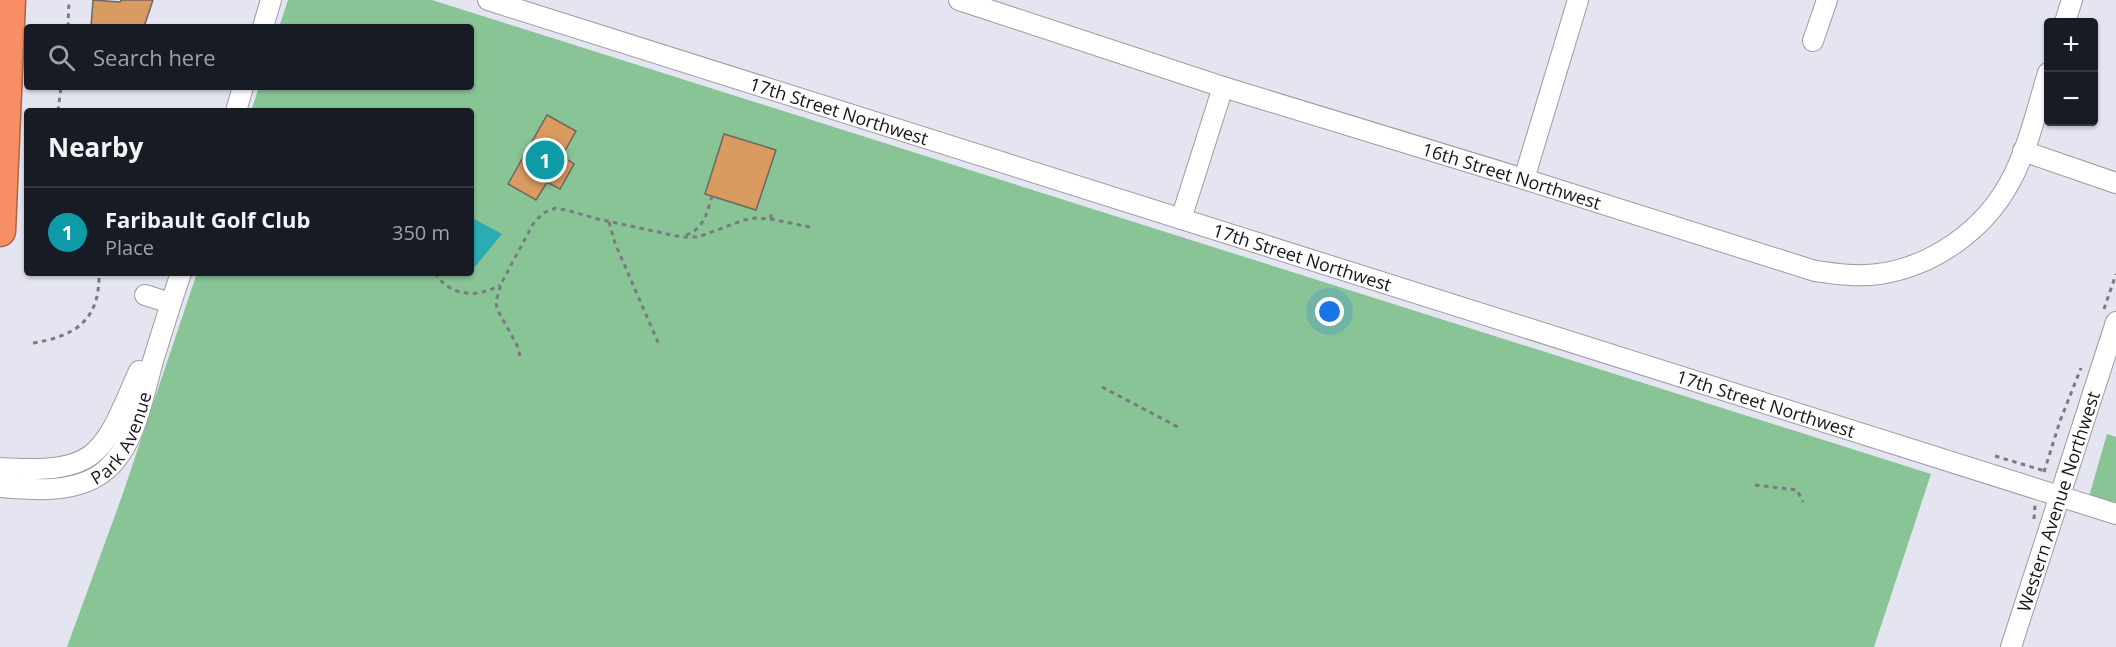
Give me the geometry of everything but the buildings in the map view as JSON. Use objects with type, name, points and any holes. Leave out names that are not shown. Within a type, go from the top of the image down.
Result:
[{"type":"highway","points":[[0,231],[10,0]]},
{"type":"street","points":[[263,24],[271,0]]},
{"type":"street","name":"17th Street Northwest","points":[[488,0],[529,6],[1181,219],[2116,514]]},
{"type":"street","name":"16th Street Northwest","points":[[959,0],[1223,87],[1815,271],[1847,275],[1879,274],[1912,265],[1941,252],[1969,233],[1991,210],[2010,182],[2023,152],[2044,88]]},
{"type":"street","points":[[1524,179],[1578,0]]},
{"type":"street","points":[[1813,41],[1827,0]]},
{"type":"street","points":[[2066,18],[2072,0]]},
{"type":"street","points":[[1181,219],[1223,87]]},
{"type":"street","points":[[237,108],[242,90]]},
{"type":"street","points":[[2023,152],[2116,183]]},
{"type":"street","name":"Park Avenue","points":[[0,487],[41,489],[72,486],[105,471],[119,457],[138,412],[180,276]]},
{"type":"street","points":[[145,295],[170,303]]},
{"type":"street","name":"Park Avenue","points":[[0,468],[51,469],[74,465],[89,458],[101,447],[114,429],[170,303]]},
{"type":"street","name":"Western Avenue Northwest","points":[[2012,647],[2114,334]]},
{"type":"path","points":[[68,24],[69,0]]},
{"type":"path","points":[[58,108],[61,90]]},
{"type":"path","points":[[681,237],[692,233],[699,227],[705,219],[712,196]]},
{"type":"path","points":[[520,356],[496,309],[498,293],[533,224],[543,213],[556,208],[681,237],[698,237],[744,220],[771,219],[810,227]]},
{"type":"path","points":[[771,212],[771,219]]},
{"type":"path","points":[[609,222],[615,243],[660,347]]},
{"type":"path","points":[[33,343],[52,340],[73,332],[82,325],[93,307],[99,288],[99,276]]},
{"type":"path","points":[[438,276],[444,283],[466,294],[482,294],[501,284]]},
{"type":"path","points":[[1102,387],[1178,427]]},
{"type":"path","points":[[1755,485],[1797,490],[1803,501]]},
{"type":"green space","points":[[288,0],[432,0],[1931,474],[1874,647],[67,647],[122,496],[196,276],[474,276],[474,108],[252,108],[258,90],[474,90],[474,24],[280,24]]},
{"type":"green space","points":[[2107,434],[2116,437],[2116,509],[2088,500]]},
{"type":"water","points":[[474,219],[502,234],[474,268]]},
{"type":"place","name":"Faribault Golf Club","points":[[545,160]]}]
